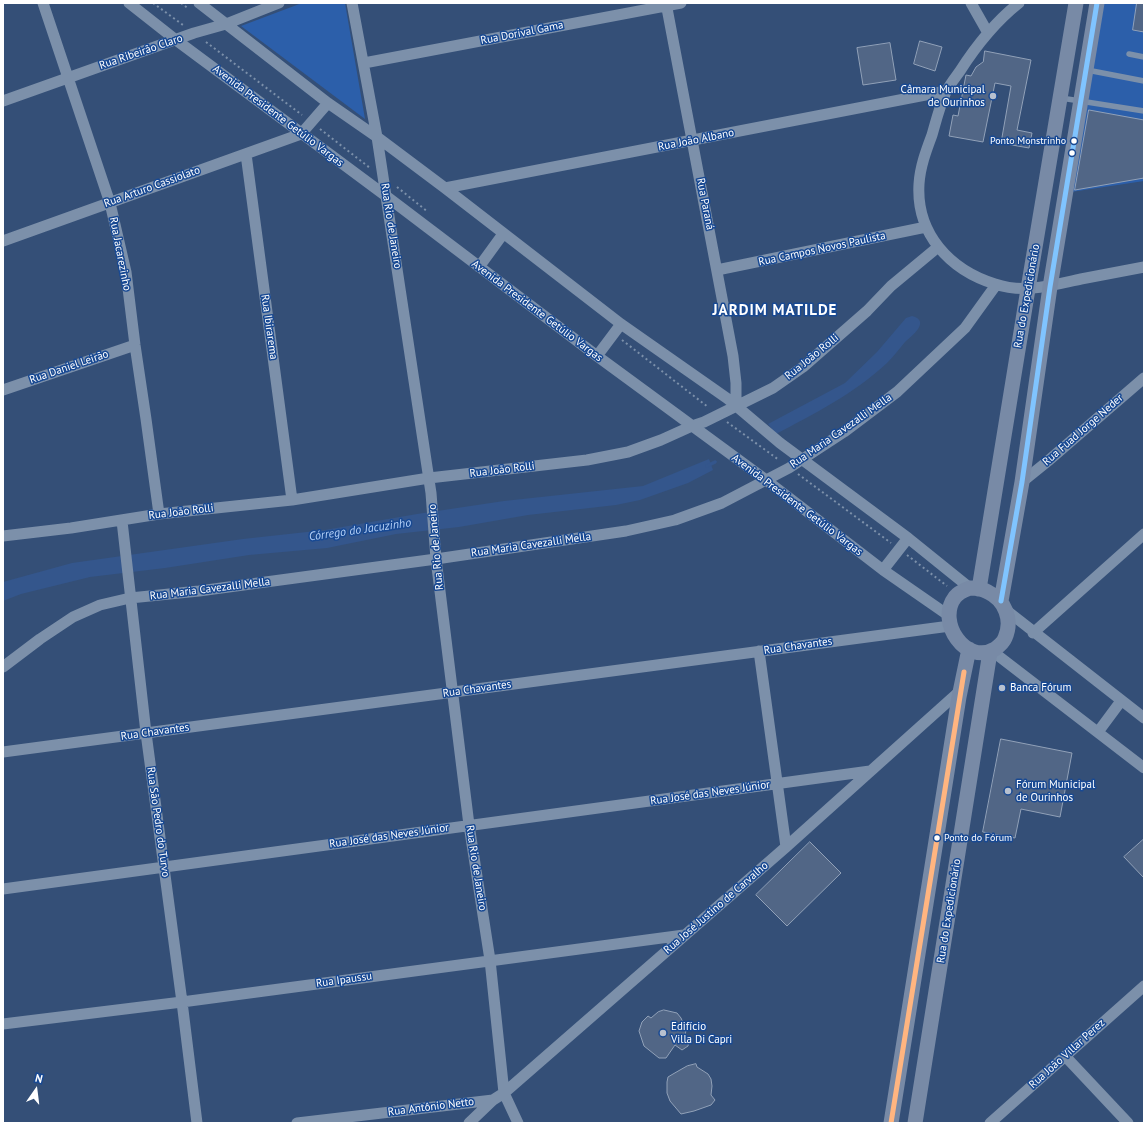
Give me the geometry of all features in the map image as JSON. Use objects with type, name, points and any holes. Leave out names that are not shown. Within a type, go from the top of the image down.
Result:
[{"type":"main road","name":"Rua do Expedicionário","points":[[975,588],[1003,439],[1076,3]]},
{"type":"main road","name":"Rua do Expedicionário","points":[[1003,606],[1050,287],[1097,3]]},
{"type":"main road","points":[[1050,162],[1070,165]]},
{"type":"main road","points":[[1003,439],[1028,442]]},
{"type":"main road","points":[[975,588],[988,591],[1003,606],[1008,617],[1009,625],[1008,632],[1004,640],[998,647],[991,651],[977,652],[969,649],[956,639],[949,620],[950,606],[955,596],[960,592],[975,588]]},
{"type":"main road","points":[[890,1123],[969,649]]},
{"type":"main road","name":"Rua do Expedicionário","points":[[916,1123],[991,651]]},
{"type":"main road","points":[[919,949],[942,953]]},
{"type":"street","name":"Rua Jacarezinho","points":[[43,3],[110,203],[126,272],[159,514]]},
{"type":"street","name":"Avenida Presidente Getúlio Vargas","points":[[129,3],[176,40],[386,196],[597,356],[766,480],[883,570],[944,613],[949,620]]},
{"type":"street","points":[[199,3],[328,103],[446,188],[503,234],[621,324],[736,406],[802,460],[975,588]]},
{"type":"street","name":"Rua Ribeirão Claro","points":[[3,101],[194,33],[226,24],[278,3]]},
{"type":"street","name":"Rua Rio de Janeiro","points":[[352,3],[377,137],[429,478],[436,559],[452,692],[469,825],[490,960],[504,1093],[518,1123]]},
{"type":"street","name":"Rua Dorival Gama","points":[[364,63],[667,4],[681,3]]},
{"type":"street","points":[[971,3],[988,33]]},
{"type":"street","points":[[1019,3],[978,44],[946,91],[922,166],[919,183],[921,210],[926,227],[938,248],[948,258],[961,268],[996,285],[1028,289],[1050,287],[1144,267]]},
{"type":"street","name":"Rua Paraná","points":[[667,4],[736,376],[736,406]]},
{"type":"street","name":"Rua João Albano","points":[[446,188],[946,91]]},
{"type":"street","points":[[301,134],[328,103]]},
{"type":"street","name":"Rua Arturo Cassiolato","points":[[3,241],[301,134]]},
{"type":"street","name":"Rua Ibirarema","points":[[246,154],[292,500]]},
{"type":"street","name":"Rua Campos Novos Paulista","points":[[717,270],[926,227]]},
{"type":"street","points":[[479,267],[503,234]]},
{"type":"street","name":"Rua João Rolli","points":[[3,536],[71,528],[159,514],[292,500],[429,478],[587,460],[628,452],[704,422],[773,388],[803,366],[867,311],[891,286],[938,248]]},
{"type":"street","name":"Rua Maria Cavezalli Mella","points":[[3,667],[40,639],[74,617],[100,605],[130,598],[199,591],[436,559],[626,531],[675,520],[722,503],[802,460],[844,432],[897,392],[965,328],[996,285]]},
{"type":"street","points":[[597,356],[621,324]]},
{"type":"street","name":"Rua Daniel Leirão","points":[[3,390],[135,345]]},
{"type":"street","name":"Rua Fuad Jorge Neder","points":[[1022,482],[1144,378]]},
{"type":"street","name":"Rua São Pedro do Turvo","points":[[122,520],[146,733],[197,1123]]},
{"type":"street","points":[[1033,633],[1144,534]]},
{"type":"street","points":[[883,570],[908,538]]},
{"type":"street","points":[[1003,606],[1033,633],[1144,718]]},
{"type":"street","name":"Rua Chavantes","points":[[3,752],[759,651],[949,620]]},
{"type":"street","points":[[759,651],[786,847]]},
{"type":"street","points":[[991,651],[1144,768]]},
{"type":"street","name":"Rua José Justino de Carvalho","points":[[469,1123],[493,1100],[504,1093],[786,847],[961,690]]},
{"type":"street","points":[[1098,732],[1121,701]]},
{"type":"street","name":"Rua José das Neves Júnior","points":[[3,889],[870,771]]},
{"type":"street","name":"Rua Ipaussu","points":[[3,1024],[182,1002],[684,935]]},
{"type":"street","name":"Rua João Villar Perez","points":[[990,1123],[1144,986]]},
{"type":"street","points":[[1065,1056],[1128,1123]]},
{"type":"street","name":"Rua Antônio Netto","points":[[297,1123],[493,1100]]},
{"type":"lane","points":[[1129,54],[1144,57]]},
{"type":"lane","points":[[1086,69],[1144,81]]},
{"type":"lane","points":[[1061,98],[1144,111]]},
{"type":"shaded area","points":[[302,3],[345,3],[365,119],[241,26]]},
{"type":"shaded area","points":[[1104,3],[1144,3],[1144,181],[1071,192]]},
{"type":"water","points":[[912,316],[920,321],[918,329],[875,374],[834,402],[776,434],[768,424],[845,383],[877,352],[906,318]]},
{"type":"water","points":[[709,459],[713,470],[688,483],[640,500],[616,505],[528,515],[459,527],[396,534],[327,548],[249,555],[165,568],[90,577],[21,594],[3,601],[3,582],[72,563],[243,539],[325,530],[504,501],[643,486]]},
{"type":"building","points":[[1137,3],[1144,3],[1144,32],[1133,30]]},
{"type":"building","points":[[920,41],[942,47],[935,71],[914,64]]},
{"type":"building","points":[[890,43],[896,80],[863,85],[857,48]]},
{"type":"building","name":"Câmara Municipal de Ourinhos","points":[[985,51],[1031,60],[1017,130],[1032,133],[1029,148],[1001,143],[1011,86],[995,83],[983,142],[949,136],[953,115],[958,116],[966,75],[971,76],[976,67],[983,62]]},
{"type":"building","points":[[1089,110],[1144,120],[1144,178],[1075,190]]},
{"type":"building","name":"Fórum Municipal de Ourinhos","points":[[1001,739],[1072,753],[1060,817],[1021,809],[1015,838],[983,832]]},
{"type":"building","points":[[1144,839],[1144,878],[1124,857]]},
{"type":"building","points":[[810,842],[841,873],[787,926],[756,895]]},
{"type":"building","name":"Edifício Villa Di Capri","points":[[664,1010],[677,1013],[686,1030],[685,1036],[689,1041],[688,1046],[682,1050],[675,1045],[666,1058],[659,1058],[644,1046],[639,1031],[642,1022],[648,1016],[651,1018],[658,1012]]},
{"type":"building","name":"Edifício Villa Di Capri","points":[[696,1064],[697,1067],[708,1074],[711,1079],[711,1095],[715,1100],[711,1105],[681,1114],[670,1101],[667,1093],[668,1077],[687,1066]]},
{"type":"waterway","name":"Córrego do Jacuzinho","points":[[707,466],[715,462]]},
{"type":"transit line","points":[[1001,601],[1022,482],[1050,287],[1097,3]]},
{"type":"transit line","points":[[891,1123],[964,672]]},
{"type":"place","name":"Câmara Municipal de Ourinhos","points":[[993,96]]},
{"type":"place","name":"Ponto Monstrinho","points":[[1074,141]]},
{"type":"place","name":"Banca Fórum","points":[[1002,688]]},
{"type":"place","name":"Fórum Municipal de Ourinhos","points":[[1008,791]]},
{"type":"place","name":"Ponto do Fórum","points":[[937,838]]},
{"type":"place","name":"Edifício Villa Di Capri","points":[[663,1033]]},
{"type":"district","name":"JARDIM MATILDE","points":[[775,311]]}]
